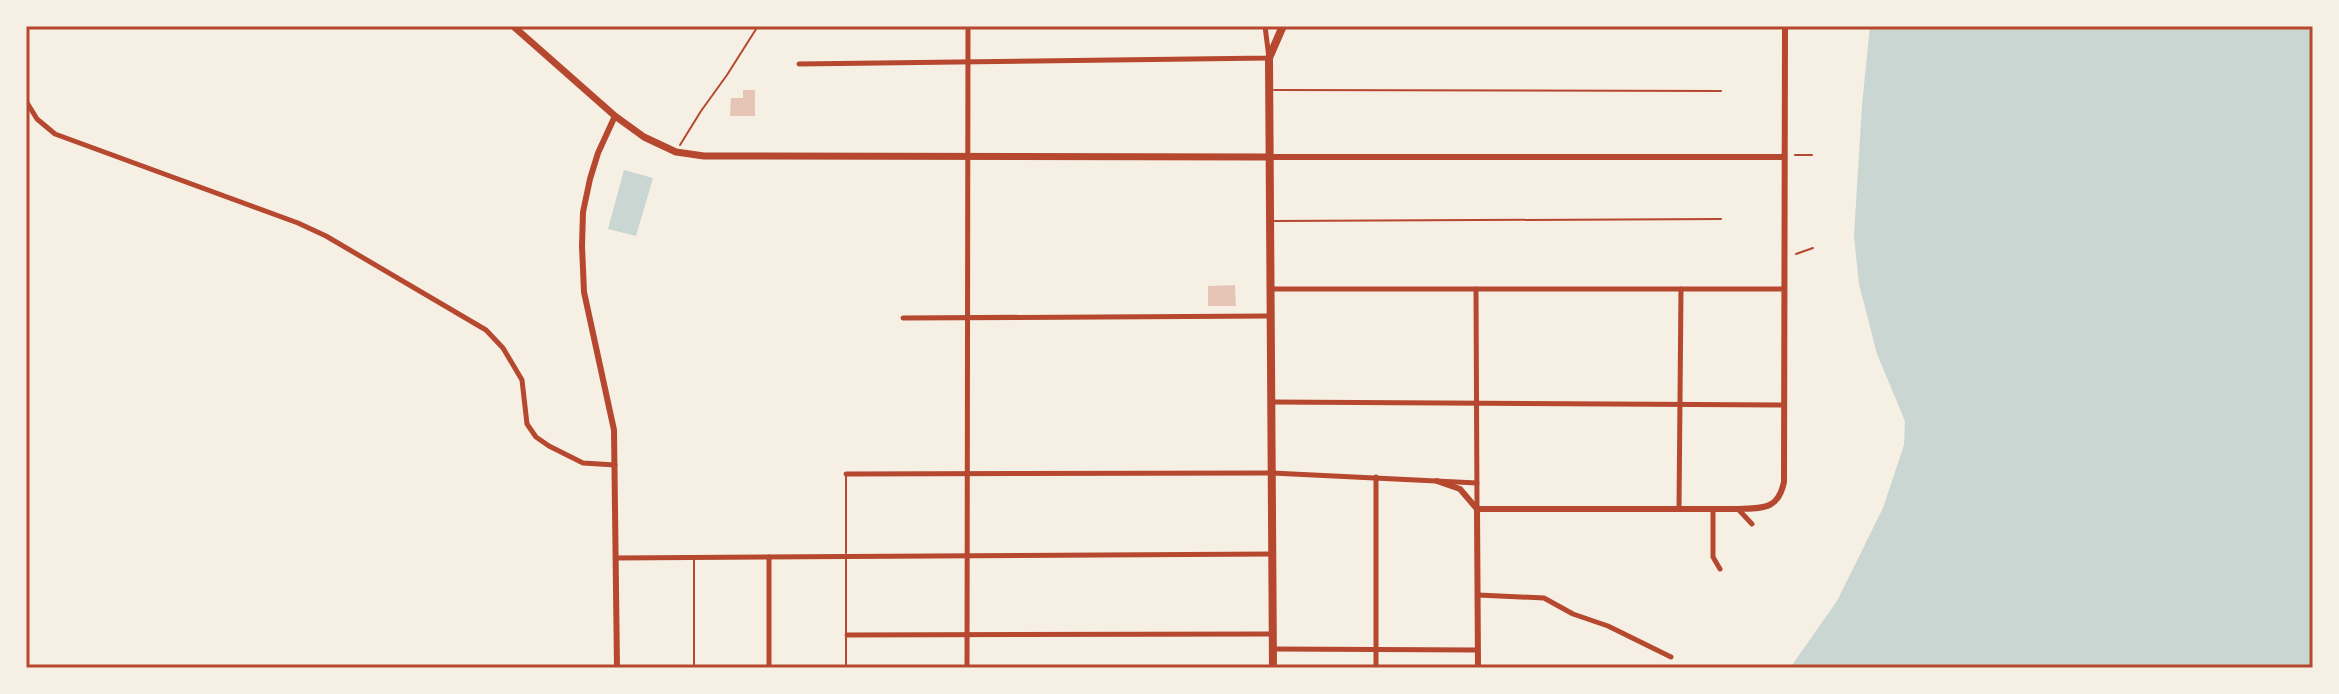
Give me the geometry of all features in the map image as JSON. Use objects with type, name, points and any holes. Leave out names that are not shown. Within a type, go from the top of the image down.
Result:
[{"type":"main road","points":[[513,26],[615,116],[659,146],[676,152],[714,156],[1271,157]]},
{"type":"main road","points":[[1273,668],[1269,58],[1283,26]]},
{"type":"street","points":[[967,668],[968,26]]},
{"type":"street","points":[[799,64],[1269,58],[1265,26]]},
{"type":"street","points":[[1437,481],[1460,489],[1477,509],[1738,509],[1765,507],[1782,492],[1785,26]]},
{"type":"street","points":[[26,101],[37,119],[55,134],[298,223],[326,236],[486,330],[503,348],[522,380],[527,424],[536,437],[583,463],[615,465]]},
{"type":"street","points":[[615,116],[590,179],[583,212],[582,246],[584,292],[614,430],[617,668]]},
{"type":"street","points":[[1271,157],[1784,157]]},
{"type":"street","points":[[1272,289],[1783,289]]},
{"type":"street","points":[[1476,289],[1478,668]]},
{"type":"street","points":[[1679,509],[1681,289]]},
{"type":"street","points":[[903,318],[1272,316]]},
{"type":"street","points":[[1273,402],[1783,405]]},
{"type":"street","points":[[846,474],[1272,473],[1477,483]]},
{"type":"street","points":[[1376,477],[1376,668]]},
{"type":"street","points":[[1738,509],[1752,524]]},
{"type":"street","points":[[1713,510],[1713,557],[1720,569]]},
{"type":"street","points":[[616,558],[1274,554]]},
{"type":"street","points":[[769,557],[769,668]]},
{"type":"street","points":[[1478,595],[1544,598],[1671,657]]},
{"type":"street","points":[[847,635],[1273,634]]},
{"type":"street","points":[[1273,649],[1478,650]]},
{"type":"lane","points":[[1270,90],[1721,91]]},
{"type":"lane","points":[[1271,221],[1721,219]]},
{"type":"lane","points":[[846,474],[846,668]]},
{"type":"lane","points":[[694,558],[694,668]]},
{"type":"path","points":[[676,152],[758,26]]},
{"type":"path","points":[[1795,155],[1812,155]]},
{"type":"path","points":[[1796,254],[1813,248]]},
{"type":"shaded area","points":[[1870,26],[2313,26],[2313,668],[1790,668],[1837,601],[1883,508],[1904,445],[1905,421],[1877,354],[1859,284],[1854,236]]},
{"type":"shaded area","points":[[624,170],[653,178],[636,236],[608,229]]},
{"type":"building","points":[[743,90],[755,90],[755,116],[730,116],[731,98],[743,98]]},
{"type":"building","points":[[1235,285],[1236,306],[1208,306],[1208,286]]}]
